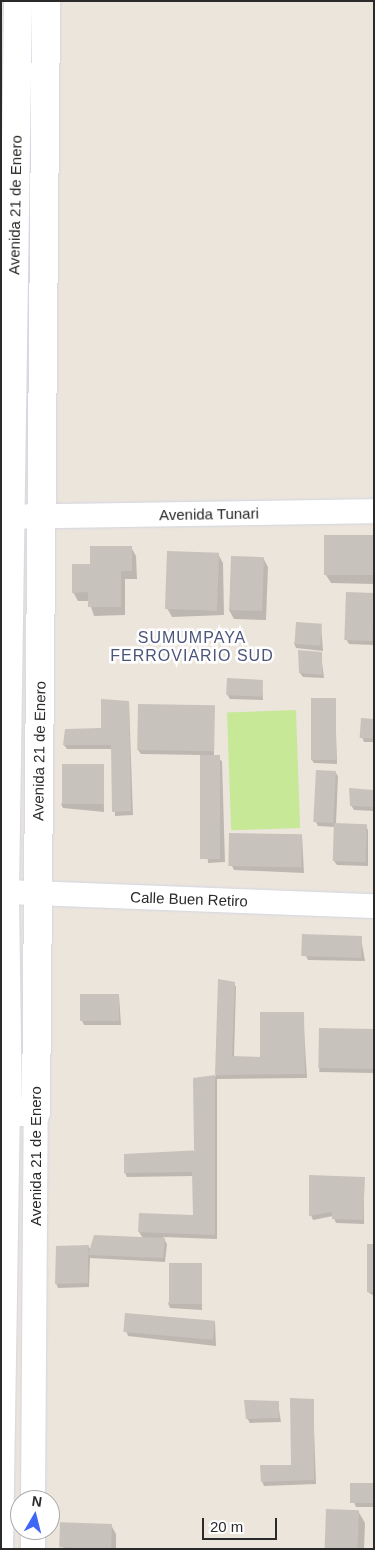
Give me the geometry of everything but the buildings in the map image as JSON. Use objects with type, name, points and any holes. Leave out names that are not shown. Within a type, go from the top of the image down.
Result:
[{"type":"street","name":"Avenida 21 de Enero","points":[[2,1549],[7,518],[18,1]]},
{"type":"street","name":"Avenida 21 de Enero","points":[[33,1490],[37,893],[44,516],[46,1]]},
{"type":"street","points":[[15,176],[45,178]]},
{"type":"street","name":"Avenida Tunari","points":[[7,518],[374,511]]},
{"type":"street","name":"Calle Buen Retiro","points":[[5,892],[374,906]]},
{"type":"street","points":[[4,1112],[36,1112]]},
{"type":"green space","points":[[296,710],[300,828],[231,830],[227,712]]},
{"type":"district","name":"SUMUMPAYA FERROVIARIO SUD","points":[[192,647]]}]
